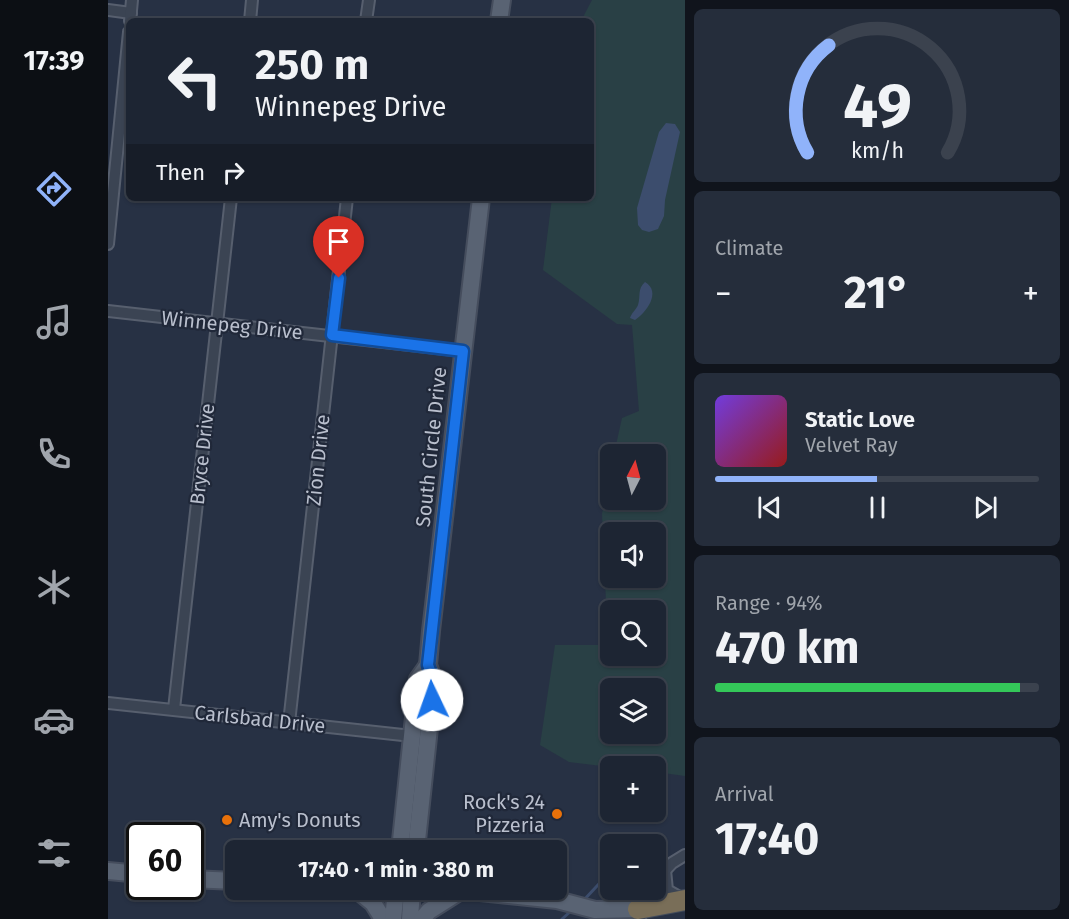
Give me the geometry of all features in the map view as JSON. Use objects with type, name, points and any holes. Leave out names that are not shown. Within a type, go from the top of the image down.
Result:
[{"type":"highway","points":[[639,914],[685,900]]},
{"type":"main road","points":[[500,18],[502,0]]},
{"type":"main road","name":"South Circle Drive","points":[[417,840],[434,681],[428,665],[480,201]]},
{"type":"main road","name":"South Circle Drive","points":[[401,840],[418,679],[428,665]]},
{"type":"main road","points":[[108,871],[126,873]]},
{"type":"main road","points":[[204,880],[225,881]]},
{"type":"main road","points":[[370,900],[383,919]]},
{"type":"main road","points":[[393,919],[395,900]]},
{"type":"main road","points":[[410,919],[411,900]]},
{"type":"main road","points":[[422,919],[429,911],[446,900]]},
{"type":"main road","points":[[557,900],[604,916],[639,914]]},
{"type":"street","points":[[108,10],[130,17],[132,0]]},
{"type":"street","points":[[250,18],[252,0]]},
{"type":"street","points":[[366,18],[369,0]]},
{"type":"street","points":[[108,244],[113,145],[126,53]]},
{"type":"street","name":"Bryce Drive","points":[[174,710],[231,201]]},
{"type":"street","name":"Zion Drive","points":[[289,723],[347,201]]},
{"type":"street","name":"Winnepeg Drive","points":[[108,311],[463,351]]},
{"type":"street","name":"Carlsbad Drive","points":[[108,704],[412,736]]},
{"type":"street","points":[[666,869],[685,855]]},
{"type":"street","points":[[666,883],[667,890],[685,900]]},
{"type":"street","points":[[639,914],[645,900]]},
{"type":"green space","points":[[592,0],[685,0],[685,776],[666,773],[666,756],[600,756],[600,766],[569,762],[540,745],[555,645],[600,645],[600,666],[666,666],[666,600],[606,600],[605,588],[666,588],[666,522],[602,522],[603,510],[666,510],[666,444],[616,444],[622,418],[639,411],[632,325],[617,324],[543,270],[552,201],[594,201],[594,18],[583,18]]},
{"type":"water","points":[[666,123],[675,124],[680,132],[665,200],[664,216],[658,229],[649,232],[642,230],[638,225],[637,208],[659,132]]},
{"type":"water","points":[[645,282],[650,286],[652,297],[644,313],[635,320],[630,318],[638,305],[640,290]]},
{"type":"waterway","points":[[583,901],[600,883]]},
{"type":"waterway","points":[[562,919],[571,911]]},
{"type":"place","name":"Rock's 24 Pizzeria","points":[[557,814]]},
{"type":"place","name":"Amy's Donuts","points":[[227,820]]},
{"type":"route","points":[[339,278],[332,335],[463,351],[428,665],[434,681],[432,700]]}]
